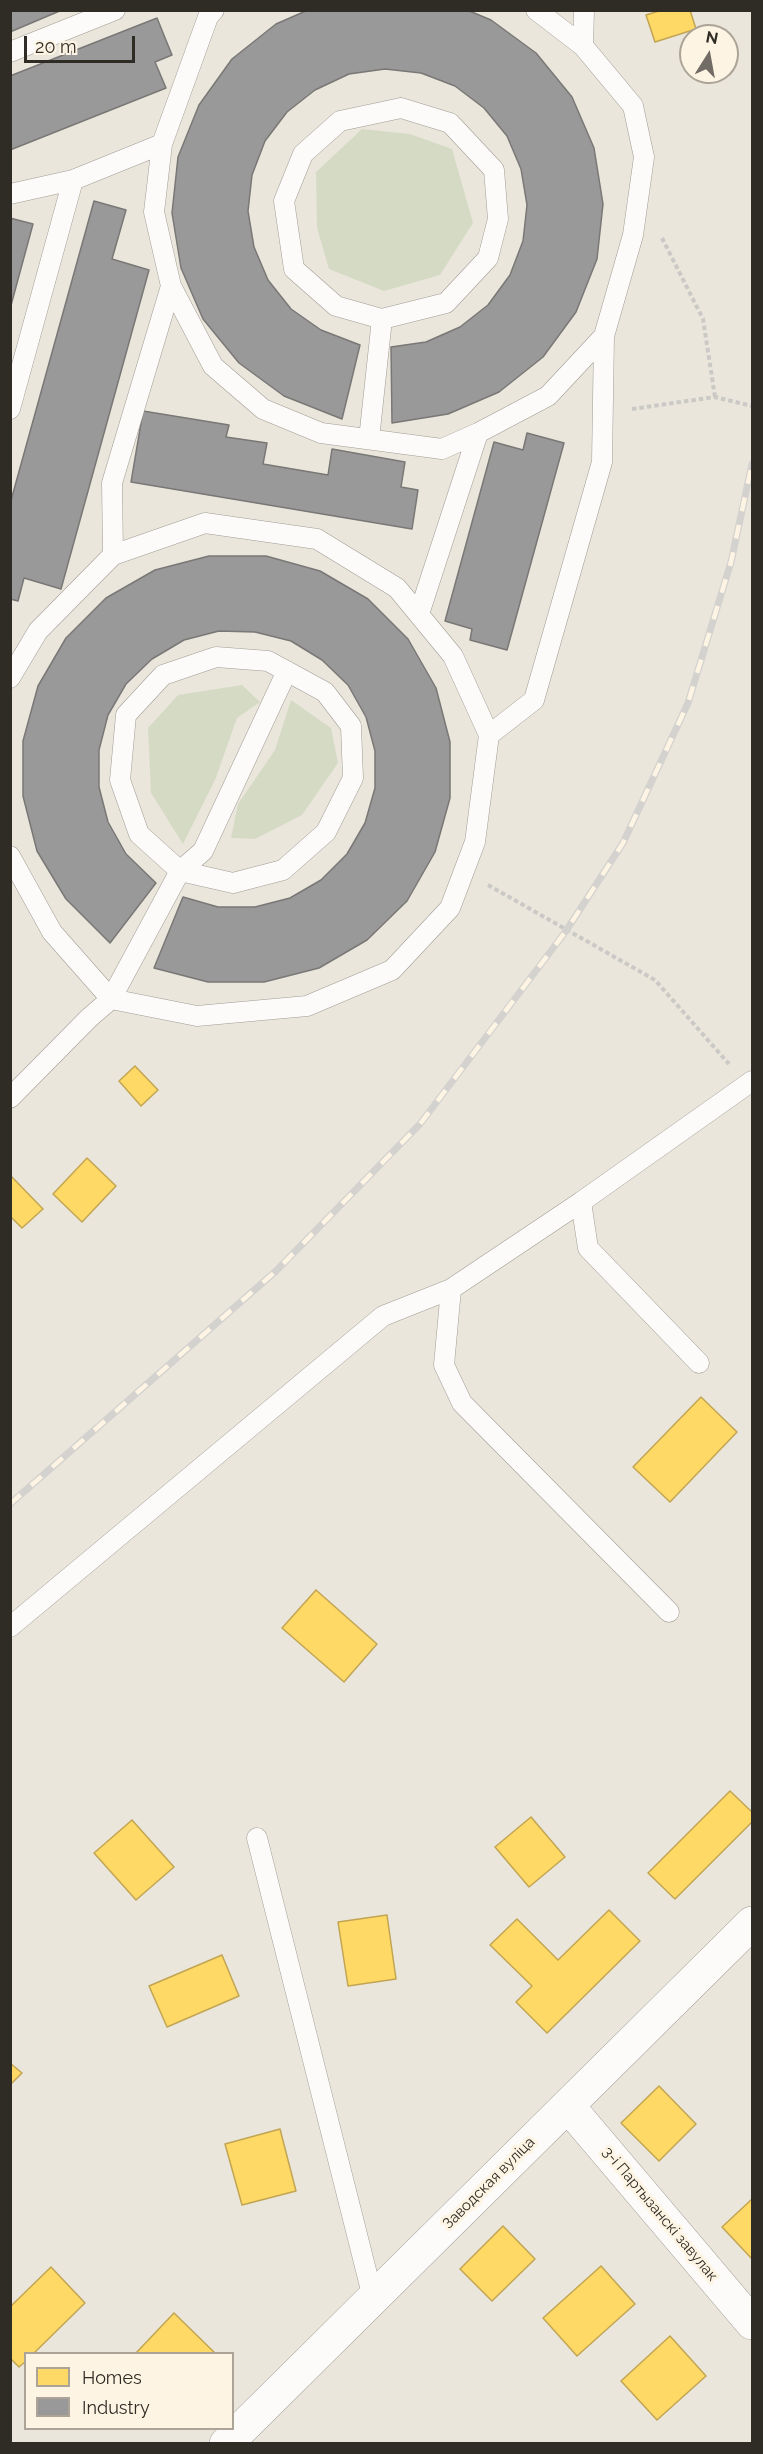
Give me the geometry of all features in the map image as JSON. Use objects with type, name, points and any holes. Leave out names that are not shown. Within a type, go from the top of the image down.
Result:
[{"type":"street","name":"Заводская вуліца","points":[[226,2444],[753,1923]]},
{"type":"street","name":"3-і Партызанскі завулак","points":[[568,2106],[753,2323]]},
{"type":"lane","points":[[10,52],[115,10]]},
{"type":"lane","points":[[214,10],[208,17],[162,144],[154,212],[171,286],[213,366],[263,409],[321,433],[442,449],[548,396],[603,336]]},
{"type":"lane","points":[[489,735],[534,700],[602,462],[603,336],[633,235],[644,157],[633,106],[583,46],[536,10]]},
{"type":"lane","points":[[583,46],[584,10]]},
{"type":"lane","points":[[401,108],[450,123],[494,170],[498,219],[488,258],[446,303],[382,319],[336,306],[294,269],[284,201],[303,154],[340,121],[401,108]]},
{"type":"lane","points":[[10,194],[73,180],[162,144]]},
{"type":"lane","points":[[10,409],[73,180]]},
{"type":"lane","points":[[114,555],[112,483],[171,286]]},
{"type":"lane","points":[[369,439],[382,319]]},
{"type":"lane","points":[[419,614],[478,433]]},
{"type":"lane","points":[[10,678],[38,631],[114,555],[205,523],[317,539],[397,588],[453,656],[489,735],[475,842],[450,908],[392,970],[307,1006],[197,1016],[111,999],[52,932],[10,856]]},
{"type":"lane","points":[[216,657],[268,661],[325,692],[351,726],[352,778],[326,832],[283,870],[233,883],[180,871],[139,834],[120,780],[126,715],[163,675],[216,657]]},
{"type":"lane","points":[[10,1098],[89,1018],[111,999],[180,871],[203,851],[287,671]]},
{"type":"lane","points":[[10,1627],[383,1316],[451,1289],[581,1202],[750,1083]]},
{"type":"lane","points":[[581,1202],[588,1248],[699,1363]]},
{"type":"lane","points":[[451,1289],[444,1365],[462,1403],[669,1612]]},
{"type":"lane","points":[[257,1838],[373,2298]]},
{"type":"path","points":[[639,193],[703,319],[716,397]]},
{"type":"path","points":[[602,413],[716,397],[753,406]]},
{"type":"path","points":[[464,871],[655,980],[750,1083]]},
{"type":"green space","points":[[362,129],[410,134],[452,149],[473,223],[440,275],[384,291],[329,269],[317,228],[316,172]]},
{"type":"green space","points":[[242,685],[260,702],[237,718],[215,780],[183,844],[151,793],[148,728],[178,695]]},
{"type":"green space","points":[[291,700],[331,728],[338,763],[302,815],[255,839],[231,838],[238,804],[275,750]]},
{"type":"building: Homes","points":[[662,10],[690,10],[694,24],[679,24],[679,34],[655,42],[646,15]]},
{"type":"building: Homes","points":[[135,1066],[158,1090],[141,1106],[119,1081]]},
{"type":"building: Homes","points":[[87,1158],[116,1186],[82,1222],[53,1194]]},
{"type":"building: Homes","points":[[10,1175],[43,1209],[22,1228],[10,1216]]},
{"type":"building: Homes","points":[[701,1397],[737,1432],[670,1502],[633,1467]]},
{"type":"building: Homes","points":[[316,1590],[377,1644],[344,1682],[282,1628]]},
{"type":"building: Homes","points":[[730,1791],[752,1812],[752,1822],[675,1899],[648,1873]]},
{"type":"building: Homes","points":[[531,1817],[565,1857],[529,1887],[495,1847]]},
{"type":"building: Homes","points":[[132,1820],[174,1867],[136,1900],[94,1853]]},
{"type":"building: Homes","points":[[609,1910],[640,1941],[547,2033],[516,2002],[532,1986],[490,1945],[517,1919],[558,1960]]},
{"type":"building: Homes","points":[[387,1915],[396,1979],[348,1986],[338,1922]]},
{"type":"building: Homes","points":[[222,1955],[239,1996],[167,2027],[149,1986]]},
{"type":"building: Homes","points":[[10,2063],[22,2073],[10,2085]]},
{"type":"building: Homes","points":[[659,2086],[696,2124],[659,2161],[621,2123]]},
{"type":"building: Homes","points":[[280,2129],[296,2191],[242,2205],[225,2144]]},
{"type":"building: Homes","points":[[752,2199],[752,2259],[722,2227]]},
{"type":"building: Homes","points":[[503,2226],[535,2259],[492,2301],[460,2269]]},
{"type":"building: Homes","points":[[601,2266],[635,2304],[577,2356],[543,2318]]},
{"type":"building: Homes","points":[[51,2267],[85,2303],[35,2352],[24,2352],[24,2363],[19,2367],[10,2358],[10,2307]]},
{"type":"building: Homes","points":[[174,2313],[214,2352],[137,2352]]},
{"type":"building: Homes","points":[[670,2336],[706,2376],[657,2420],[621,2381]]},
{"type":"building: Industry","points":[[10,10],[62,10],[10,32]]},
{"type":"building: Industry","points":[[308,10],[467,10],[491,20],[536,53],[572,97],[594,148],[603,204],[597,259],[576,312],[543,357],[499,392],[448,414],[392,423],[391,347],[426,342],[460,327],[488,305],[510,275],[523,241],[527,205],[521,169],[507,136],[484,108],[455,86],[421,73],[385,69],[349,74],[315,90],[287,112],[265,141],[252,175],[248,211],[254,247],[268,280],[291,309],[321,330],[360,345],[342,419],[284,396],[239,363],[203,319],[181,268],[172,213],[178,157],[199,105],[232,59],[276,24]]},
{"type":"building: Industry","points":[[157,18],[172,55],[155,62],[166,88],[10,150],[10,76]]},
{"type":"building: Industry","points":[[94,201],[126,210],[112,259],[149,270],[61,589],[24,578],[18,601],[10,599],[10,504]]},
{"type":"building: Industry","points":[[10,218],[33,224],[10,309]]},
{"type":"building: Industry","points":[[143,411],[229,425],[226,437],[267,443],[263,464],[328,475],[332,449],[405,462],[401,487],[418,490],[412,529],[131,482]]},
{"type":"building: Industry","points":[[527,433],[564,443],[507,650],[470,640],[472,629],[445,621],[494,442],[523,450]]},
{"type":"building: Industry","points":[[209,556],[266,556],[320,571],[368,599],[408,639],[436,688],[450,742],[450,798],[435,852],[407,901],[367,940],[319,968],[264,982],[208,982],[154,968],[183,897],[218,907],[255,907],[290,898],[321,880],[347,854],[365,823],[375,788],[375,751],[366,717],[348,685],[322,660],[291,641],[255,632],[219,631],[184,640],[152,659],[126,684],[108,715],[99,750],[99,787],[108,822],[126,854],[156,883],[110,943],[66,899],[37,851],[23,796],[23,741],[38,686],[66,638],[106,598],[155,570]]},
{"type":"railway","points":[[10,1504],[276,1271],[420,1124],[566,931],[623,843],[688,703],[731,562],[752,464]]}]
